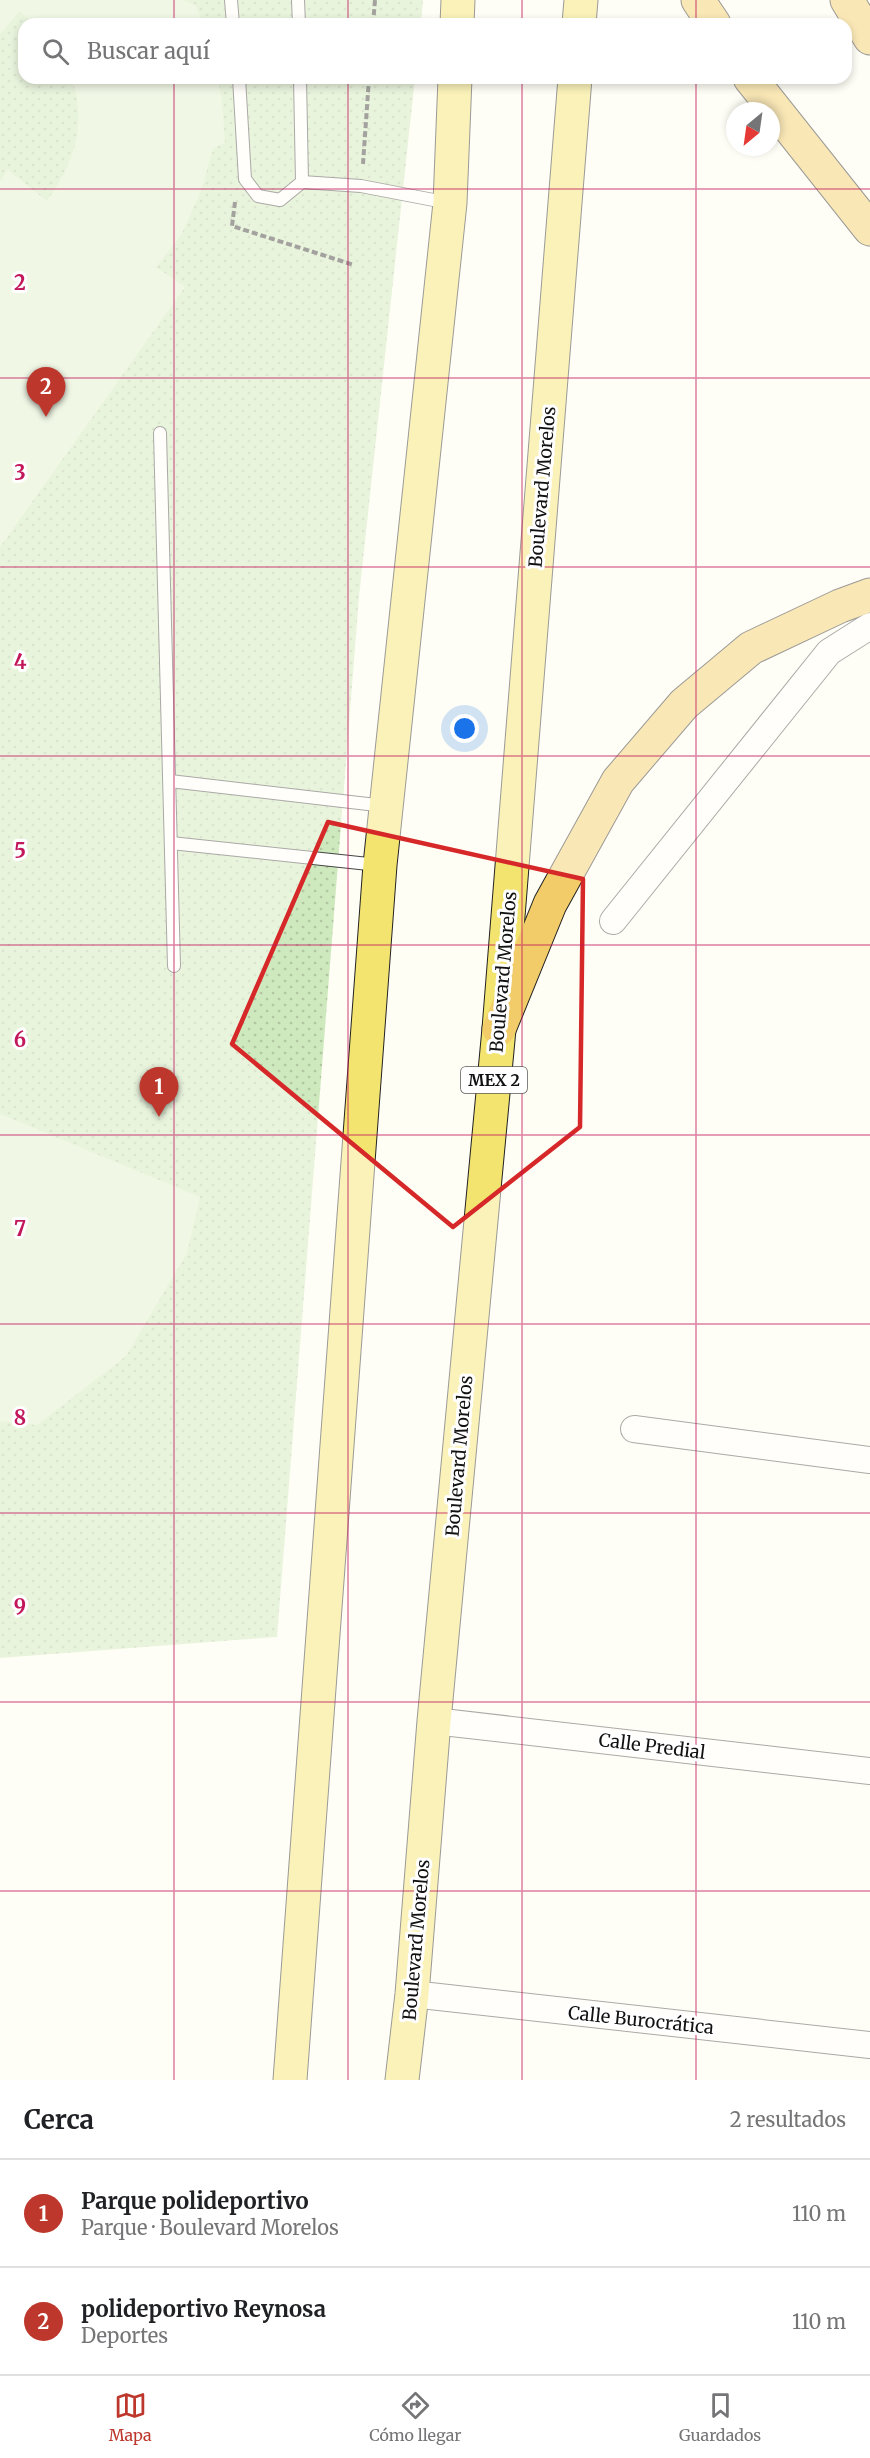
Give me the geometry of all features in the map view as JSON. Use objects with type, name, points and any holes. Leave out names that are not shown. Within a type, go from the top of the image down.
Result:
[{"type":"highway","points":[[698,0],[710,18]]},
{"type":"highway","points":[[847,0],[870,38]]},
{"type":"highway","points":[[755,84],[870,230]]},
{"type":"highway","points":[[499,1029],[550,903],[625,772],[684,704],[751,648],[840,606],[870,596]]},
{"type":"main road","points":[[457,18],[458,0]]},
{"type":"main road","points":[[580,18],[581,0]]},
{"type":"main road","points":[[290,2080],[380,865],[450,203],[455,84]]},
{"type":"main road","name":"Boulevard Morelos","points":[[402,2080],[412,1994],[434,1721],[499,1029],[575,84]]},
{"type":"street","points":[[613,921],[829,652],[870,626]]},
{"type":"street","points":[[634,1429],[870,1460]]},
{"type":"street","name":"Calle Predial","points":[[434,1721],[870,1771]]},
{"type":"street","name":"Calle Burocrática","points":[[412,1994],[870,2045]]},
{"type":"lane","points":[[231,0],[232,18]]},
{"type":"lane","points":[[298,0],[299,18]]},
{"type":"lane","points":[[239,84],[245,179],[258,195],[280,200],[302,182],[361,186],[450,203]]},
{"type":"lane","points":[[300,84],[302,182]]},
{"type":"lane","points":[[160,432],[174,966]]},
{"type":"lane","points":[[170,781],[386,806]]},
{"type":"lane","points":[[171,843],[380,865]]},
{"type":"path","points":[[374,18],[375,0]]},
{"type":"path","points":[[361,186],[369,84]]},
{"type":"path","points":[[245,179],[233,208],[231,226],[354,265]]},
{"type":"highlighted area","points":[[328,822],[583,879],[580,1127],[453,1227],[232,1044]]},
{"type":"green space","points":[[0,0],[423,0],[422,18],[18,18],[18,84],[414,84],[359,597],[277,1637],[0,1658]]},
{"type":"green space","points":[[0,0],[183,0],[196,6],[201,18],[28,18],[20,11],[0,34]]},
{"type":"green space","points":[[73,84],[219,84],[225,142],[213,149],[201,191],[181,235],[156,267],[185,287],[0,547],[0,182],[8,170],[47,201],[65,171],[76,142],[78,112]]},
{"type":"green space","points":[[0,1114],[200,1197],[187,1253],[126,1356],[37,1425],[0,1421]]},
{"type":"place","name":"polideportivo Reynosa","points":[[46,417]]},
{"type":"place","name":"Parque polideportivo","points":[[159,1117]]}]
